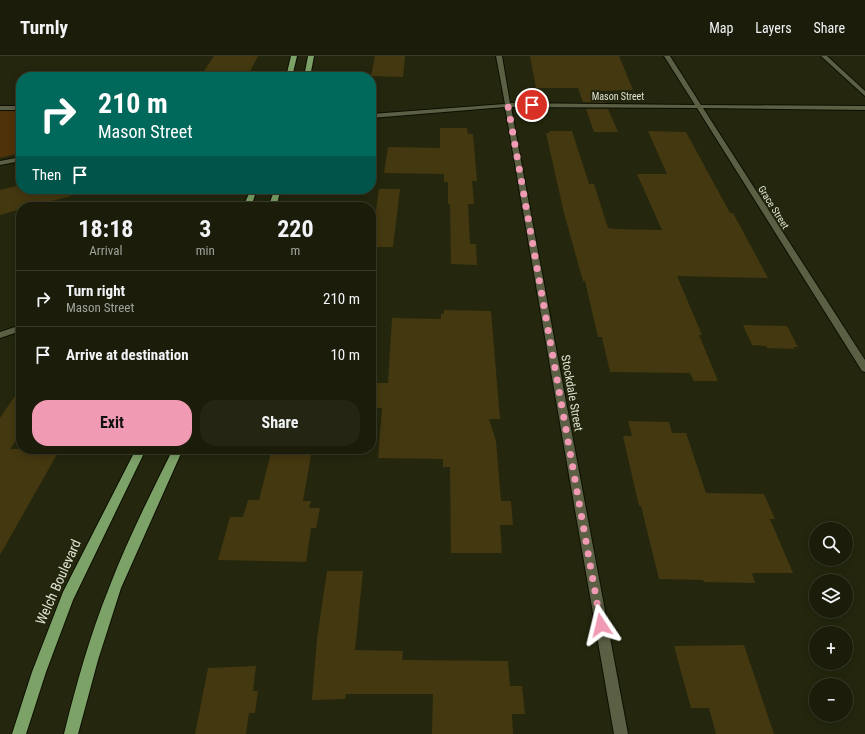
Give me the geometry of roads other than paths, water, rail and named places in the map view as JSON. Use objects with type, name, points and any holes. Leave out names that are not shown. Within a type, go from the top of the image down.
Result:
[{"type":"main road","points":[[290,72],[294,56]]},
{"type":"main road","points":[[308,72],[311,56]]},
{"type":"main road","name":"Welch Boulevard","points":[[18,734],[68,597],[138,454]]},
{"type":"main road","points":[[71,734],[93,653],[114,590],[132,546],[176,454]]},
{"type":"street","name":"Stockdale Street","points":[[499,56],[621,734]]},
{"type":"street","name":"Grace Street","points":[[667,56],[865,368]]},
{"type":"street","points":[[824,56],[865,94]]},
{"type":"street","name":"Mason Street","points":[[376,116],[508,106],[865,108]]},
{"type":"street","points":[[0,108],[16,108]]},
{"type":"street","points":[[0,163],[16,160]]},
{"type":"street","points":[[0,335],[16,330]]}]
